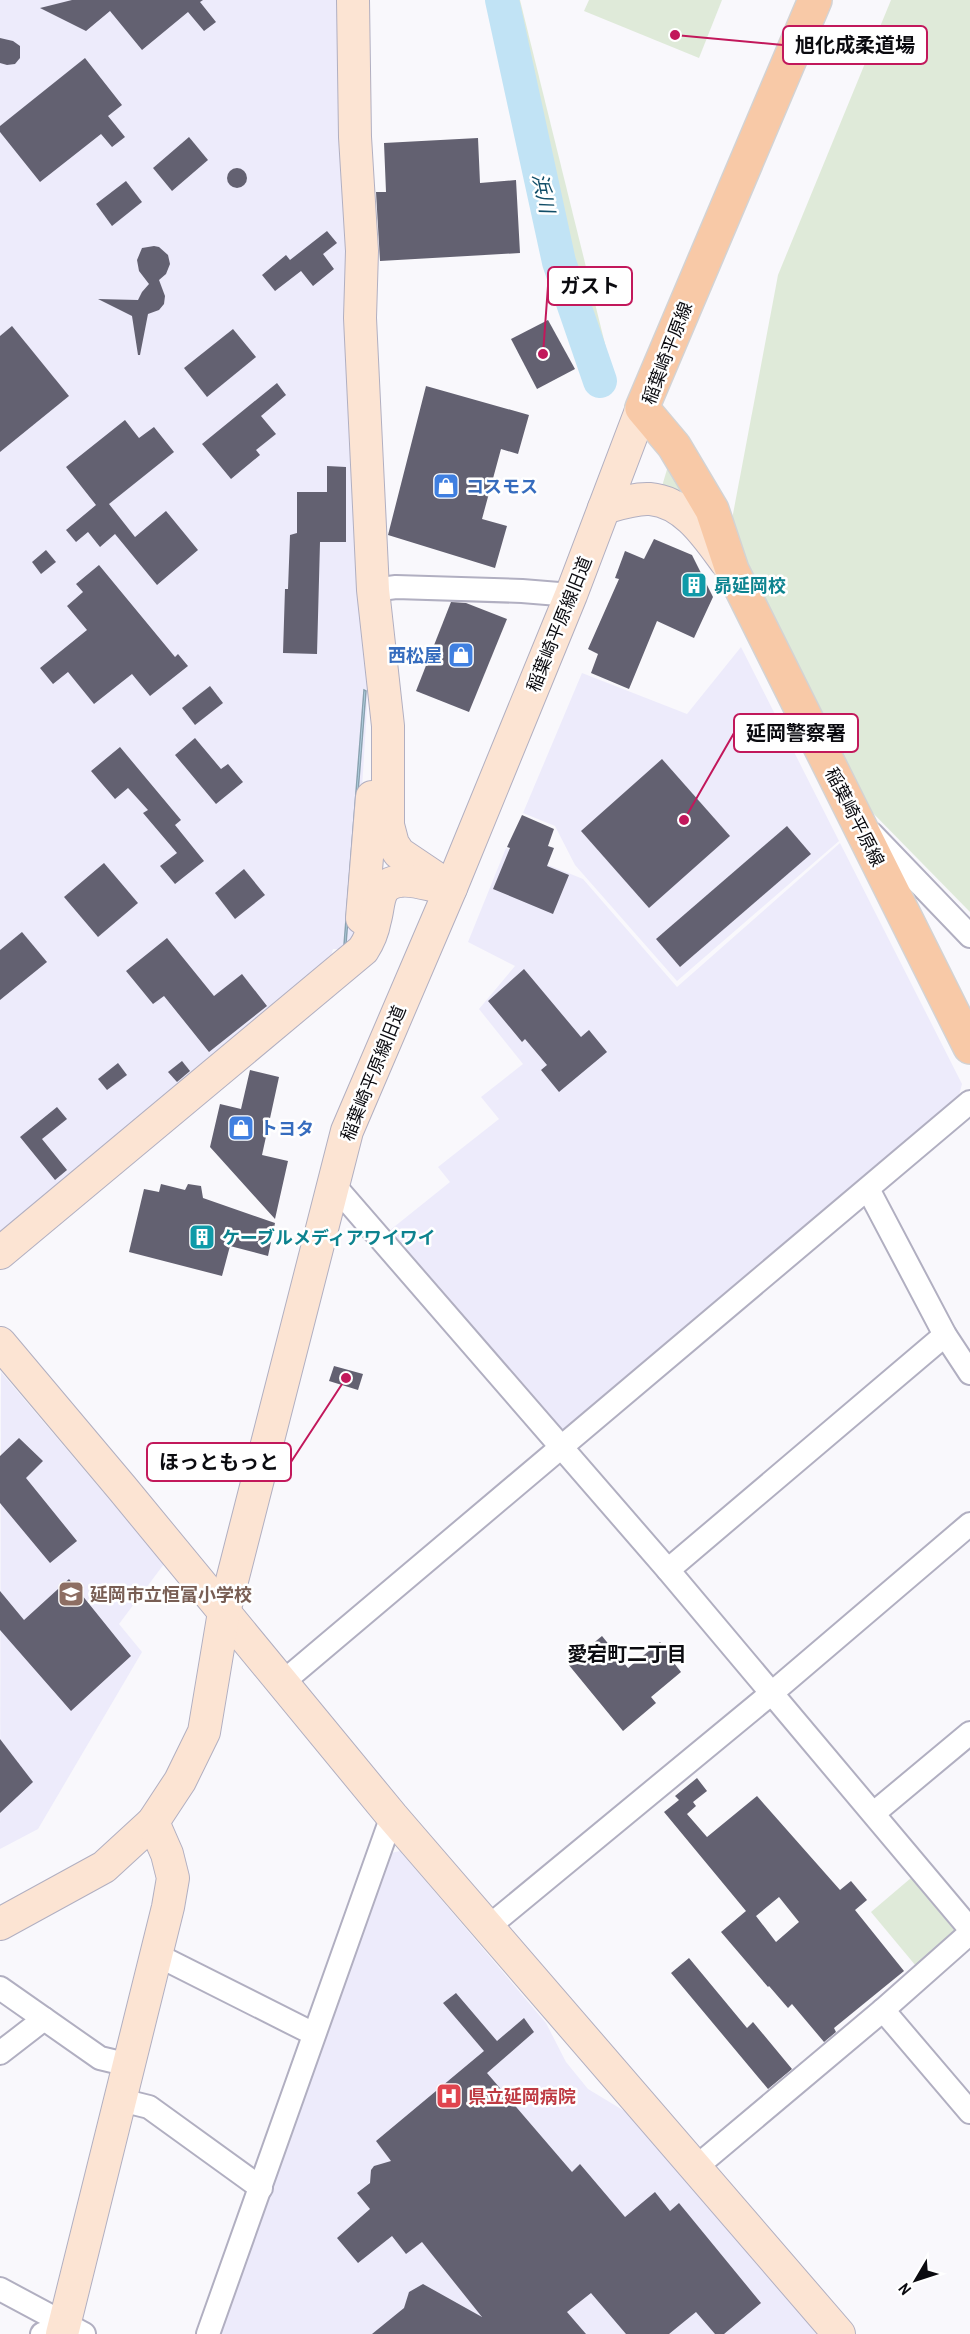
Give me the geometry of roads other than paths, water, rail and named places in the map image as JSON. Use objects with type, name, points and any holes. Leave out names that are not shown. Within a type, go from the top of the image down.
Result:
[{"type":"main road","name":"稲葉崎平原線","points":[[815,0],[642,408],[674,446],[712,510],[732,570],[970,1047]]},
{"type":"street","points":[[353,0],[354,137],[362,251],[360,318],[373,590],[388,726],[388,825],[393,844],[399,853],[451,888]]},
{"type":"street","name":"稲葉崎平原線旧道","points":[[0,1924],[104,1867],[153,1822],[180,1781],[204,1732],[224,1612],[347,1131],[451,888],[571,595],[642,408]]},
{"type":"street","points":[[604,508],[649,499],[668,504],[691,518],[710,539],[732,570]]},
{"type":"street","points":[[373,590],[396,587],[571,595]]},
{"type":"street","points":[[357,954],[360,946],[383,684]]},
{"type":"street","points":[[854,816],[970,936]]},
{"type":"street","points":[[369,835],[374,852],[401,880]]},
{"type":"street","points":[[0,1253],[357,954],[369,942],[381,891],[386,885],[401,880],[451,888]]},
{"type":"street","points":[[283,1682],[970,1102]]},
{"type":"street","points":[[333,1184],[773,1692],[970,1931],[883,2010],[695,2168]]},
{"type":"street","points":[[868,1190],[945,1335],[970,1373]]},
{"type":"street","points":[[668,1570],[945,1335]]},
{"type":"street","points":[[0,1343],[392,1816],[839,2334]]},
{"type":"street","points":[[487,1928],[773,1692],[970,1524]]},
{"type":"street","points":[[874,1813],[970,1733]]},
{"type":"street","points":[[208,2334],[392,1816]]},
{"type":"street","points":[[0,2289],[63,2332],[157,1955],[173,1878],[167,1854],[153,1822]]},
{"type":"street","points":[[157,1955],[314,2034]]},
{"type":"street","points":[[0,1988],[100,2058],[129,2064]]},
{"type":"street","points":[[883,2010],[970,2112]]},
{"type":"street","points":[[0,2053],[44,2019]]},
{"type":"street","points":[[121,2100],[149,2108],[261,2188]]},
{"type":"water","points":[[364,690],[366,691],[346,944],[344,945]]},
{"type":"waterway","name":"浜川","points":[[502,0],[559,262],[600,381]]},
{"type":"place","name":"旭化成柔道場","points":[[675,35]]},
{"type":"place","name":"ガスト","points":[[543,354]]},
{"type":"place","name":"コスモス","points":[[446,486]]},
{"type":"place","name":"昴延岡校","points":[[694,585]]},
{"type":"place","name":"西松屋","points":[[461,655]]},
{"type":"place","name":"延岡警察署","points":[[684,820]]},
{"type":"place","name":"トヨタ","points":[[241,1128]]},
{"type":"place","name":"ケーブルメディアワイワイ","points":[[202,1237]]},
{"type":"place","name":"ほっともっと","points":[[346,1378]]},
{"type":"place","name":"延岡市立恒富小学校","points":[[71,1594]]},
{"type":"place","name":"県立延岡病院","points":[[449,2096]]},
{"type":"district","name":"愛宕町二丁目","points":[[627,1653]]}]
